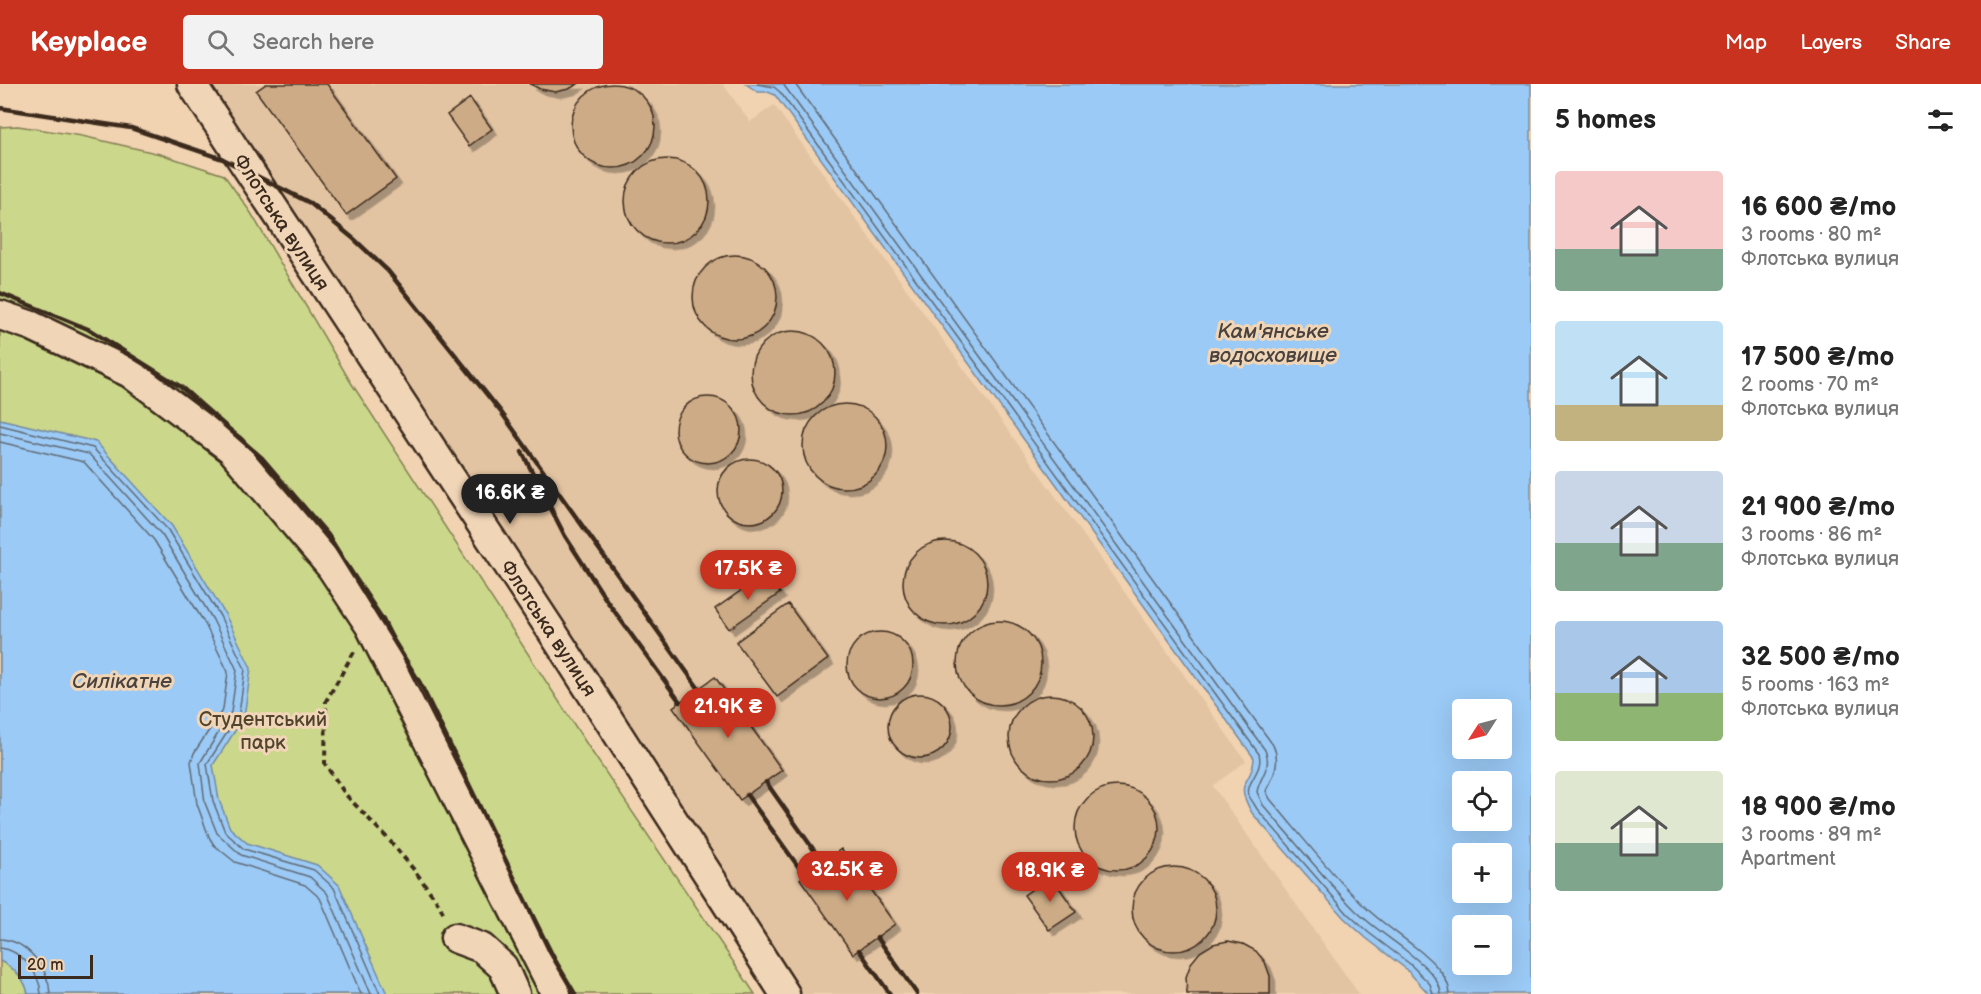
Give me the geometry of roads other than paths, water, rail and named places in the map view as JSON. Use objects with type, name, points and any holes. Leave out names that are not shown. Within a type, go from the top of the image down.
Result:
[{"type":"street","name":"Флотська вулиця","points":[[192,84],[553,633],[785,994]]},
{"type":"street","points":[[0,315],[33,326],[130,373],[231,449],[331,567],[370,626],[556,994]]},
{"type":"street","points":[[455,938],[482,948],[502,967],[514,994]]},
{"type":"water","name":"Кам'янське водосховище","points":[[746,84],[1531,84],[1531,994],[1429,994],[1406,969],[1344,918],[1252,813],[1246,802],[1244,788],[1253,767],[1254,758],[775,95],[758,92]]},
{"type":"water","name":"Силікатне","points":[[0,419],[96,442],[172,526],[225,614],[251,668],[244,717],[213,765],[219,800],[230,828],[247,843],[317,865],[339,885],[387,994],[28,994],[18,974],[0,961]]},
{"type":"railway","points":[[0,108],[131,128],[223,159],[310,203],[354,239],[388,271],[501,412],[699,689]]},
{"type":"railway","points":[[0,293],[88,329],[181,387],[262,458],[328,535],[420,683],[550,952],[575,994]]},
{"type":"railway","points":[[522,452],[565,536],[607,601],[680,702]]},
{"type":"railway","points":[[766,782],[823,863]]},
{"type":"railway","points":[[747,795],[805,876]]},
{"type":"railway","points":[[877,937],[917,994]]},
{"type":"railway","points":[[859,950],[890,994]]},
{"type":"park label","name":"Студентський парк","points":[[263,730]]}]
